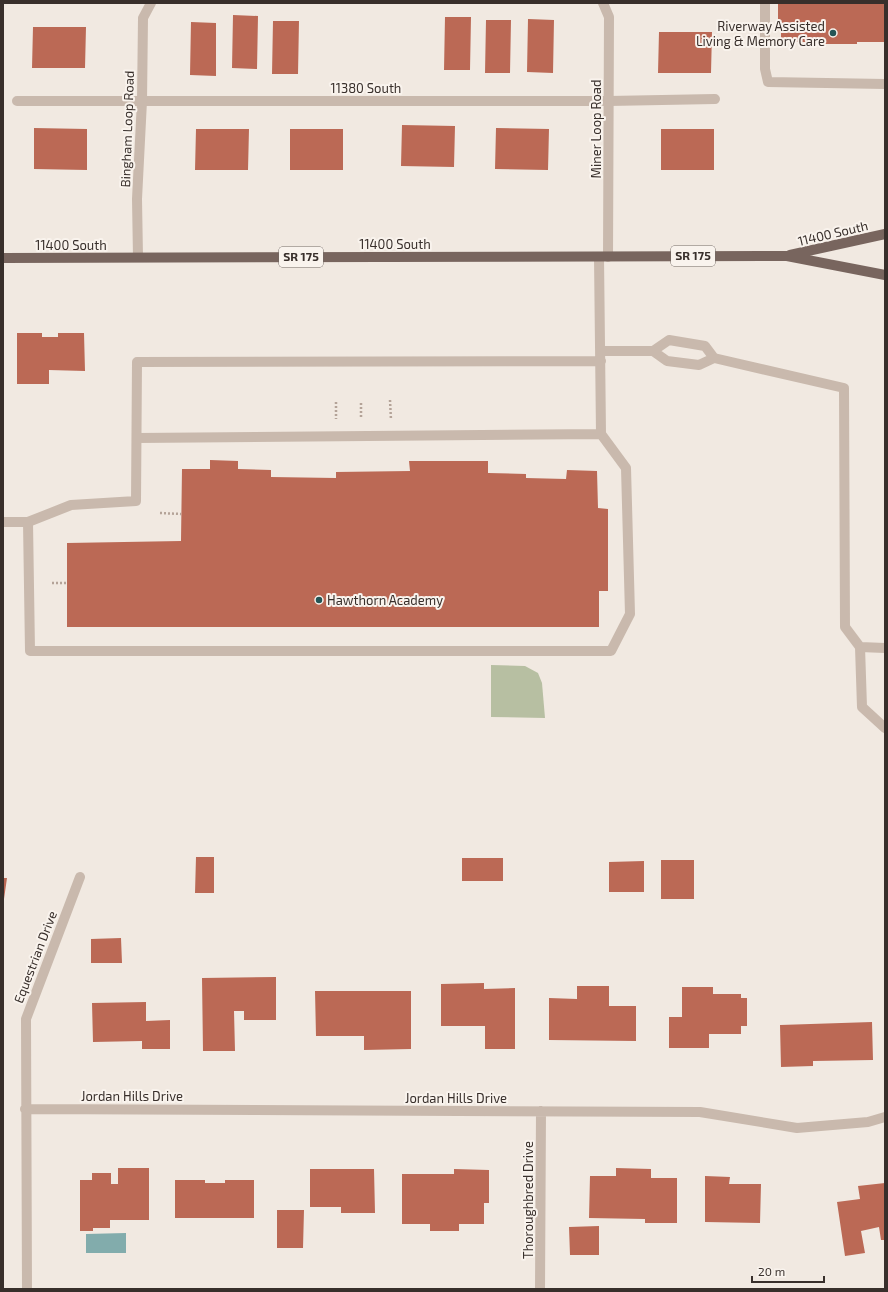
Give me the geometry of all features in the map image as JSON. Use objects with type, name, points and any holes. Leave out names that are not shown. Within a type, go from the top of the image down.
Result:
[{"type":"main road","name":"11400 South","points":[[787,256],[885,234]]},
{"type":"main road","name":"11400 South","points":[[3,258],[787,256],[885,275]]},
{"type":"street","name":"Bingham Loop Road","points":[[138,258],[137,199],[142,101],[143,18],[151,3]]},
{"type":"street","name":"Miner Loop Road","points":[[602,434],[600,356],[609,101],[609,17],[603,3]]},
{"type":"street","points":[[765,3],[765,69],[768,82],[885,84]]},
{"type":"street","name":"11380 South","points":[[17,101],[609,101],[715,99]]},
{"type":"street","points":[[3,522],[28,522],[71,505],[136,500],[137,362],[600,356],[654,351],[669,340],[705,346],[714,358]]},
{"type":"street","points":[[654,351],[667,361],[699,365],[714,358],[844,388],[845,627],[860,647],[862,707],[885,728]]},
{"type":"street","points":[[28,522],[30,651],[611,651],[630,614],[626,468],[602,434],[137,438]]},
{"type":"street","points":[[860,647],[885,648]]},
{"type":"street","name":"Equestrian Drive","points":[[27,1289],[25,1109],[26,1019],[80,877]]},
{"type":"street","name":"Jordan Hills Drive","points":[[25,1109],[700,1112],[797,1128],[868,1122],[885,1117]]},
{"type":"street","name":"Thoroughbred Drive","points":[[540,1289],[541,1111]]},
{"type":"path","points":[[160,513],[181,514]]},
{"type":"path","points":[[52,583],[66,583]]},
{"type":"green space","points":[[491,665],[525,666],[538,673],[542,683],[545,718],[491,717]]},
{"type":"water","points":[[126,1233],[126,1253],[86,1253],[86,1234]]},
{"type":"building","name":"Riverway Assisted Living & Memory Care","points":[[778,3],[885,3],[885,42],[816,44],[816,42],[781,42],[781,23],[778,23]]},
{"type":"building","points":[[233,15],[258,16],[257,69],[232,68]]},
{"type":"building","points":[[445,17],[471,17],[470,70],[444,70]]},
{"type":"building","points":[[528,19],[554,20],[553,73],[527,72]]},
{"type":"building","points":[[486,20],[511,20],[510,73],[485,73]]},
{"type":"building","points":[[273,21],[299,21],[298,74],[272,74]]},
{"type":"building","points":[[191,22],[216,23],[216,76],[190,75]]},
{"type":"building","points":[[33,27],[86,27],[85,68],[32,68]]},
{"type":"building","points":[[659,32],[712,32],[711,73],[658,73]]},
{"type":"building","points":[[402,125],[455,126],[454,167],[401,166]]},
{"type":"building","points":[[34,128],[87,129],[87,170],[34,169]]},
{"type":"building","points":[[496,128],[549,129],[548,170],[495,169]]},
{"type":"building","points":[[196,129],[249,129],[248,170],[195,170]]},
{"type":"building","points":[[290,129],[343,129],[343,170],[290,170]]},
{"type":"building","points":[[661,129],[714,129],[714,170],[661,170]]},
{"type":"building","points":[[17,333],[42,333],[42,337],[58,337],[58,333],[84,333],[85,371],[49,370],[49,384],[17,384]]},
{"type":"building","name":"Hawthorn Academy","points":[[210,460],[238,461],[238,469],[271,470],[271,477],[336,478],[336,472],[410,471],[409,461],[488,461],[488,473],[526,474],[526,478],[566,479],[567,470],[597,471],[598,508],[608,509],[608,591],[599,591],[599,627],[67,627],[67,543],[181,541],[182,469],[210,469]]},
{"type":"building","points":[[196,857],[214,857],[214,893],[195,893]]},
{"type":"building","points":[[462,858],[503,858],[503,881],[462,881]]},
{"type":"building","points":[[661,860],[694,860],[694,899],[661,899]]},
{"type":"building","points":[[644,861],[644,892],[609,892],[609,862]]},
{"type":"building","points":[[3,878],[7,878],[4,899],[3,899]]},
{"type":"building","points":[[121,938],[122,963],[91,963],[91,939]]},
{"type":"building","points":[[276,977],[276,1020],[244,1020],[244,1011],[234,1011],[235,1051],[203,1051],[202,978]]},
{"type":"building","points":[[484,983],[484,989],[515,988],[515,1049],[485,1049],[485,1026],[441,1026],[441,984]]},
{"type":"building","points":[[577,986],[609,986],[609,1006],[636,1006],[636,1041],[549,1040],[549,998],[577,999]]},
{"type":"building","points":[[682,987],[713,987],[713,994],[741,994],[741,998],[747,998],[747,1026],[741,1026],[741,1034],[709,1034],[709,1048],[669,1048],[669,1017],[682,1017]]},
{"type":"building","points":[[315,991],[411,991],[411,1049],[364,1050],[364,1036],[316,1036]]},
{"type":"building","points":[[146,1002],[146,1021],[170,1020],[170,1049],[142,1049],[142,1041],[93,1042],[92,1003]]},
{"type":"building","points":[[872,1022],[873,1060],[813,1061],[813,1066],[781,1067],[780,1025]]},
{"type":"building","points":[[118,1168],[149,1168],[149,1220],[110,1220],[110,1228],[93,1228],[93,1231],[80,1231],[80,1180],[92,1180],[92,1173],[111,1173],[111,1184],[118,1184]]},
{"type":"building","points":[[616,1168],[651,1169],[651,1178],[677,1178],[677,1223],[645,1223],[645,1219],[589,1218],[590,1176],[616,1176]]},
{"type":"building","points":[[310,1169],[374,1169],[375,1213],[341,1213],[341,1207],[310,1207]]},
{"type":"building","points":[[454,1169],[489,1170],[489,1203],[484,1203],[484,1224],[459,1224],[459,1231],[430,1231],[430,1224],[402,1224],[402,1174],[454,1174]]},
{"type":"building","points":[[705,1176],[730,1177],[729,1184],[761,1184],[760,1223],[705,1222]]},
{"type":"building","points":[[175,1180],[205,1180],[205,1183],[225,1183],[225,1180],[254,1180],[254,1218],[175,1218]]},
{"type":"building","points":[[885,1183],[885,1240],[881,1240],[879,1227],[861,1231],[865,1253],[845,1256],[837,1202],[860,1199],[858,1186]]},
{"type":"building","points":[[277,1210],[304,1210],[303,1248],[277,1248]]},
{"type":"building","points":[[599,1226],[599,1255],[570,1255],[569,1227]]},
{"type":"place","name":"Riverway Assisted Living & Memory Care","points":[[833,33]]},
{"type":"place","name":"Hawthorn Academy","points":[[319,600]]}]
